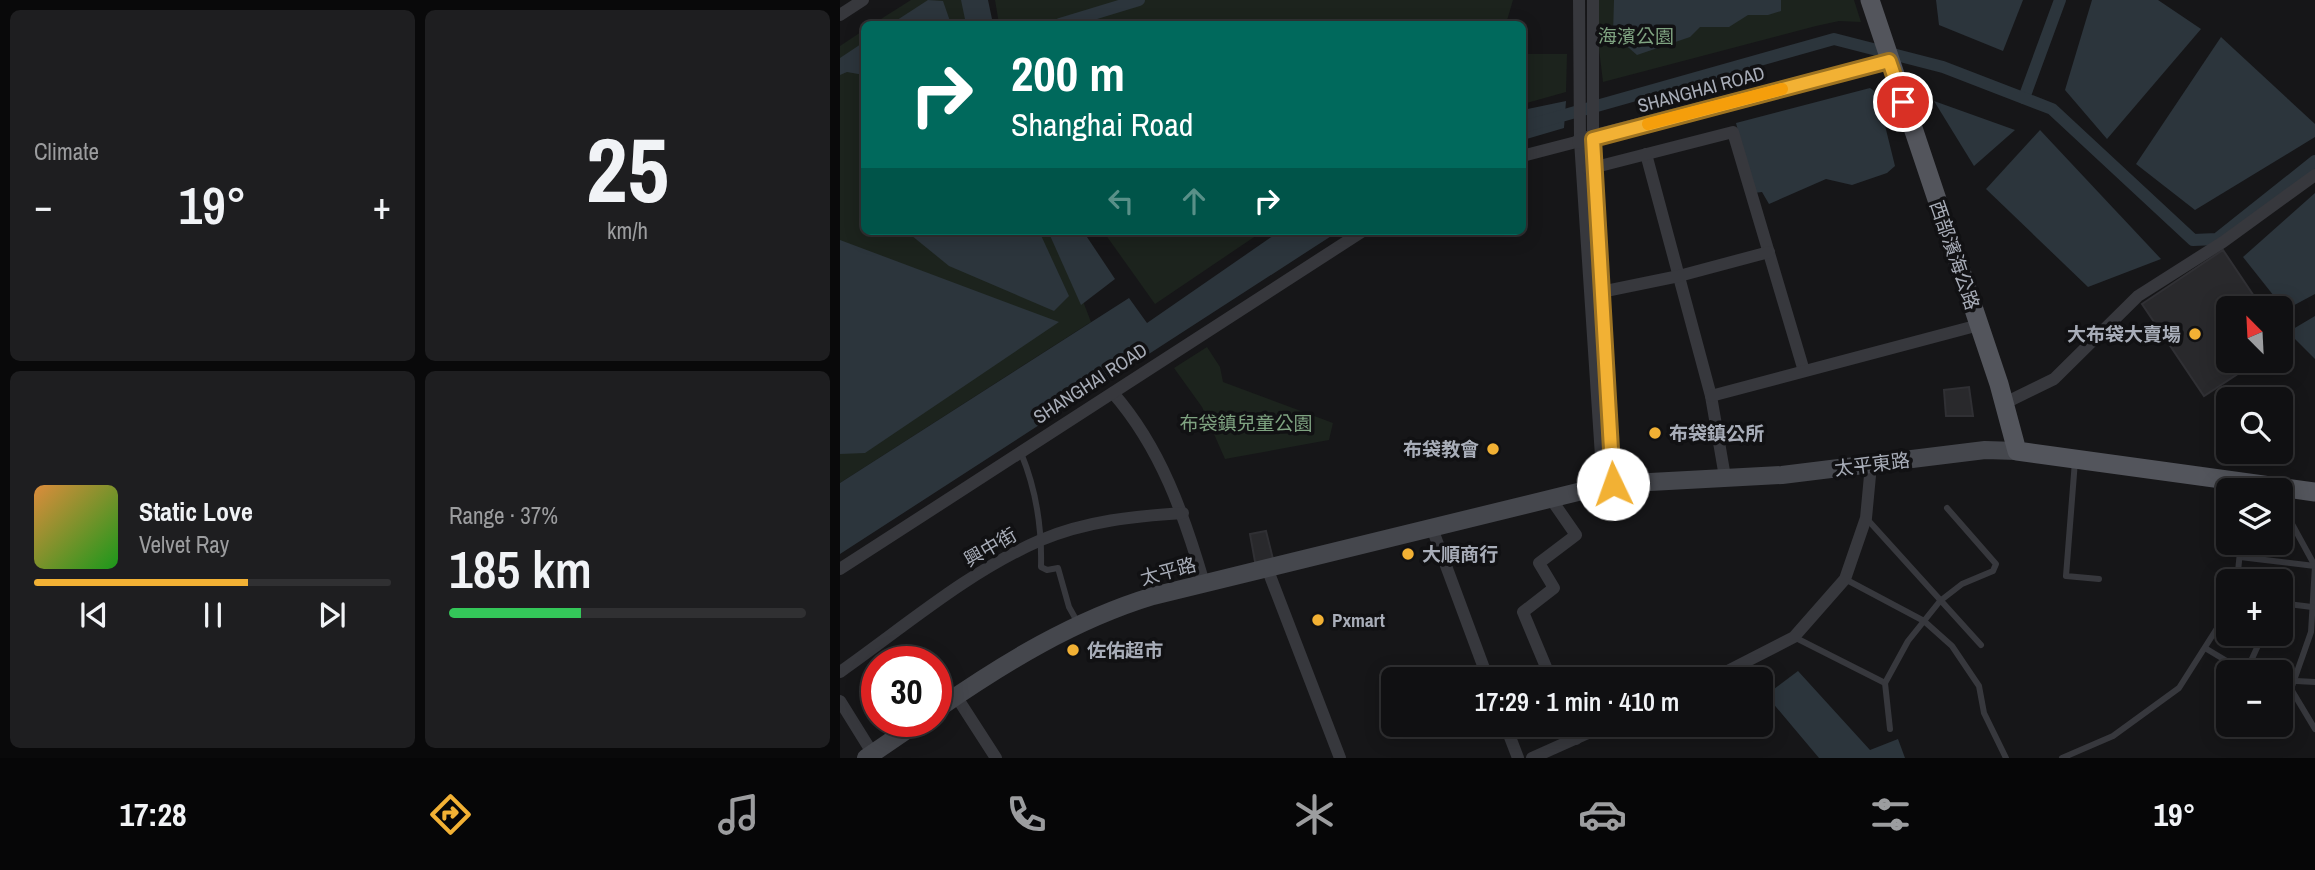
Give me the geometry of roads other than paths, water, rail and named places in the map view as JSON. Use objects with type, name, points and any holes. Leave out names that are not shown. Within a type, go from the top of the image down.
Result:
[{"type":"main road","name":"西部濱海公路","points":[[1870,0],[1979,325],[2017,450]]},
{"type":"main road","name":"太平東路","points":[[1432,528],[1608,485],[1782,475],[1985,450],[2017,450],[2216,481]]},
{"type":"main road","name":"太平東路","points":[[2293,493],[2315,492]]},
{"type":"main road","name":"太平路","points":[[952,699],[1079,623],[1105,611],[1204,583],[1432,528]]},
{"type":"main road","points":[[869,756],[897,737]]},
{"type":"street","points":[[840,15],[863,0]]},
{"type":"street","points":[[1578,0],[1578,90],[1587,133],[1590,168],[1608,485]]},
{"type":"street","points":[[1587,133],[1592,88],[1592,0]]},
{"type":"street","name":"SHANGHAI ROAD","points":[[1526,155],[1587,133],[1889,61]]},
{"type":"street","points":[[1590,168],[1733,132],[1804,371]]},
{"type":"street","points":[[1641,155],[1679,276],[1711,396],[1725,477]]},
{"type":"street","points":[[2003,404],[2054,379],[2138,296],[2223,242],[2315,175]]},
{"type":"street","name":"SHANGHAI ROAD","points":[[840,569],[1357,235]]},
{"type":"street","points":[[1598,292],[1679,276],[1769,252]]},
{"type":"street","points":[[1711,396],[1979,325]]},
{"type":"street","points":[[1113,393],[1125,407],[1171,483],[1204,583]]},
{"type":"street","points":[[1735,667],[1794,637],[1845,579],[1866,518],[1871,464]]},
{"type":"street","points":[[1546,667],[1523,612],[1554,588],[1539,563],[1576,536],[1551,499]]},
{"type":"street","name":"興中街","points":[[840,672],[988,568],[1041,540],[1118,519],[1183,513]]},
{"type":"street","points":[[1432,528],[1484,667]]},
{"type":"street","points":[[1267,568],[1340,758]]},
{"type":"street","points":[[956,696],[996,758]]},
{"type":"street","points":[[840,701],[869,756]]},
{"type":"street","points":[[1510,737],[1518,758]]},
{"type":"street","points":[[1532,758],[1580,737]]},
{"type":"lane","points":[[1021,453],[1032,480],[1041,540],[1041,567],[1047,570],[1058,568],[1069,607],[1079,623]]},
{"type":"lane","points":[[2075,461],[2066,576],[2099,579]]},
{"type":"lane","points":[[1890,729],[1885,683],[1908,641],[1940,601],[1962,584],[1993,571],[1996,564],[1947,508]]},
{"type":"lane","points":[[1866,518],[1981,645]]},
{"type":"lane","points":[[2293,526],[2315,566],[2311,632],[2291,689],[2315,729]]},
{"type":"lane","points":[[2238,569],[2240,557],[2315,566]]},
{"type":"lane","points":[[1845,579],[1924,621],[1952,646],[1979,686],[1984,713],[2006,758]]},
{"type":"lane","points":[[2293,605],[2312,607]]},
{"type":"lane","points":[[2062,758],[2113,736],[2179,688],[2216,630]]},
{"type":"lane","points":[[1794,637],[1885,683]]},
{"type":"lane","points":[[2205,648],[2226,660]]},
{"type":"lane","points":[[2295,681],[2315,682]]},
{"type":"waterway","points":[[1070,21],[1139,0]]},
{"type":"waterway","points":[[2024,98],[2060,0]]},
{"type":"waterway","points":[[1526,126],[1834,39],[1943,67],[2052,109],[2193,240],[2217,239],[2315,161]]},
{"type":"place","name":"大布袋大賣場","points":[[2195,334]]},
{"type":"place","name":"布袋鎮公所","points":[[1655,433]]},
{"type":"place","name":"布袋教會","points":[[1493,449]]},
{"type":"place","name":"大順商行","points":[[1408,554]]},
{"type":"place","name":"Pxmart","points":[[1318,620]]},
{"type":"place","name":"佐佑超市","points":[[1073,650]]},
{"type":"park label","name":"海濱公園","points":[[1636,36]]},
{"type":"park label","name":"布袋鎮兒童公園","points":[[1246,423]]}]
